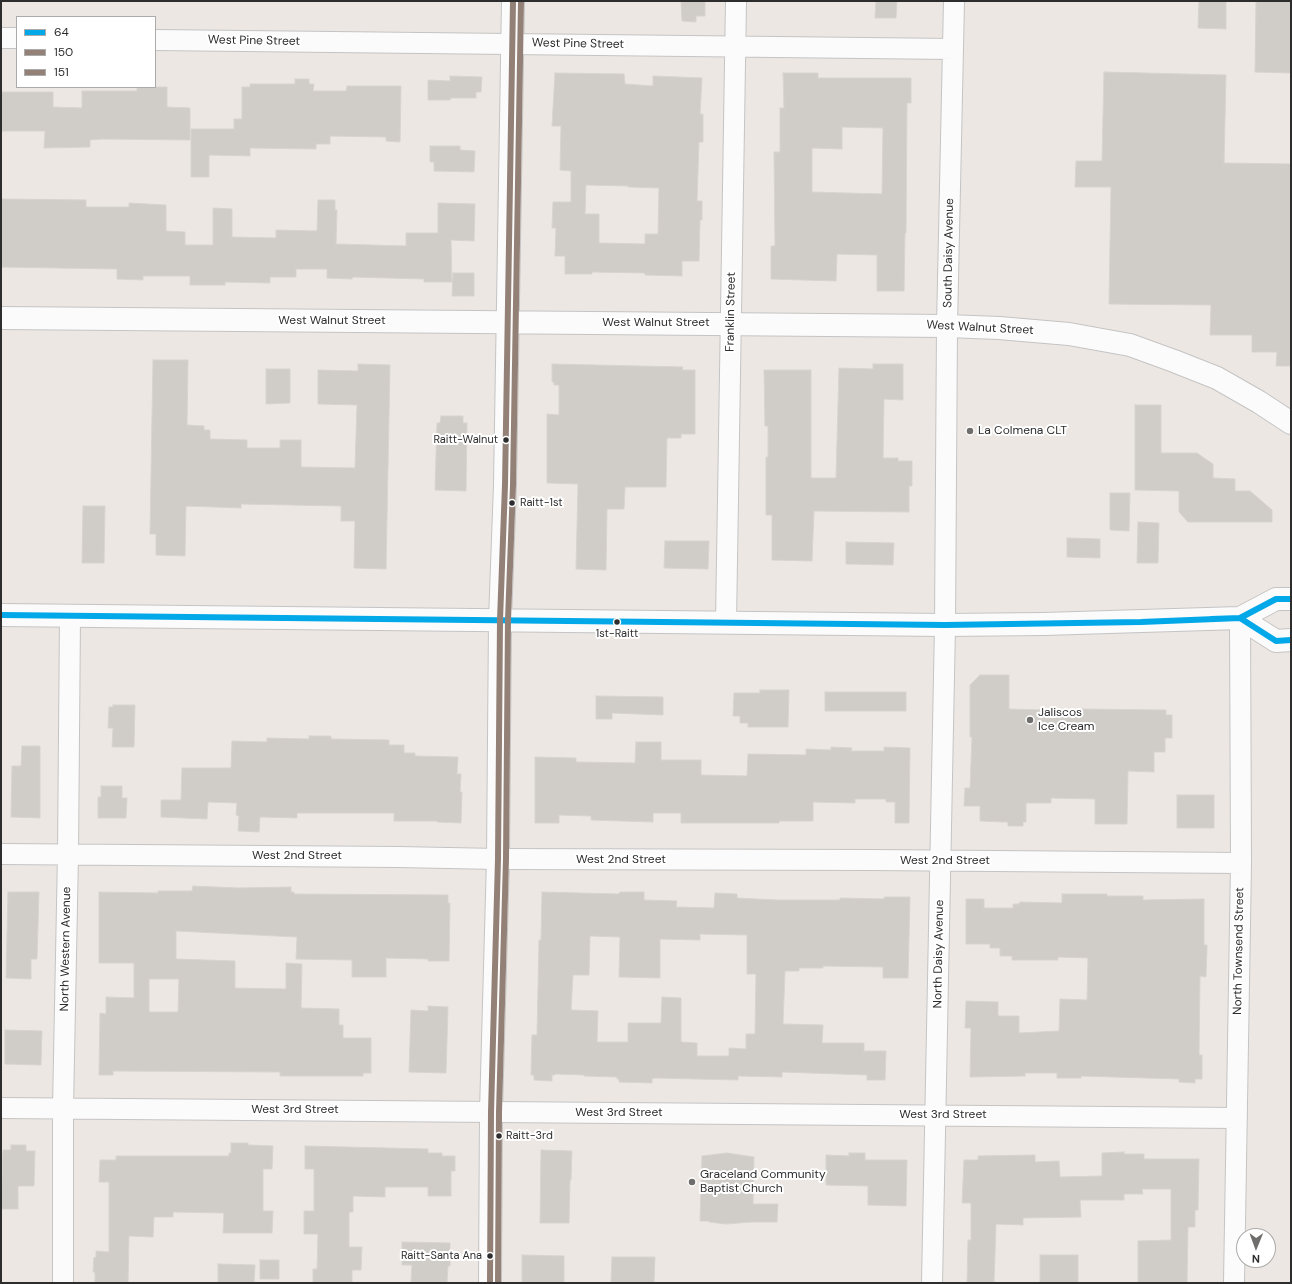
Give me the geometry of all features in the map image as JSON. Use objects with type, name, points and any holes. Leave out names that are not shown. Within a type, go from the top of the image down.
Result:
[{"type":"street","points":[[490,1283],[491,1112],[498,859],[500,620],[505,485],[513,1]]},
{"type":"street","name":"Franklin Street","points":[[726,622],[736,1]]},
{"type":"street","name":"South Daisy Avenue","points":[[945,625],[947,326],[954,1]]},
{"type":"street","points":[[1,38],[16,38]]},
{"type":"street","name":"West Pine Street","points":[[156,40],[953,49]]},
{"type":"street","name":"West Walnut Street","points":[[1,318],[947,326],[999,328],[1069,334],[1130,345],[1174,360],[1217,378],[1259,402],[1291,423]]},
{"type":"street","points":[[1,615],[945,625],[1134,622],[1240,618],[1276,599],[1291,599]]},
{"type":"street","name":"North Western Avenue","points":[[63,1283],[63,1108],[68,854],[70,616]]},
{"type":"street","points":[[1240,618],[1276,641],[1291,640]]},
{"type":"street","name":"North Townsend Street","points":[[1234,1283],[1241,863],[1240,618]]},
{"type":"street","name":"North Daisy Avenue","points":[[932,1283],[945,625]]},
{"type":"street","name":"West 2nd Street","points":[[1,854],[390,856],[498,859],[1241,863]]},
{"type":"street","name":"West 3rd Street","points":[[1,1108],[1237,1118]]},
{"type":"building","points":[[681,1],[705,1],[705,16],[696,16],[696,22],[682,21]]},
{"type":"building","points":[[876,1],[897,1],[896,18],[875,18]]},
{"type":"building","points":[[1199,1],[1226,1],[1226,29],[1198,28]]},
{"type":"building","points":[[1256,1],[1291,1],[1291,73],[1255,72]]},
{"type":"building","points":[[1104,72],[1226,75],[1224,163],[1291,164],[1291,366],[1276,366],[1277,352],[1252,352],[1252,335],[1210,335],[1211,305],[1109,304],[1111,187],[1075,187],[1076,161],[1102,161]]},
{"type":"building","points":[[555,73],[624,74],[625,84],[653,86],[653,76],[702,78],[700,114],[703,114],[703,142],[699,142],[697,201],[702,201],[699,261],[682,261],[682,276],[645,275],[645,273],[592,272],[592,274],[565,274],[565,256],[555,256],[556,228],[552,228],[553,202],[571,202],[571,171],[560,170],[561,126],[552,126]],"holes":[[[586,185],[659,188],[658,234],[645,234],[645,244],[599,243],[599,214],[585,214]]]},
{"type":"building","points":[[783,73],[818,73],[818,78],[911,78],[911,103],[907,103],[904,291],[877,291],[877,255],[837,254],[836,281],[771,279],[771,246],[775,246],[774,152],[780,152],[780,108],[784,108]],"holes":[[[842,127],[883,128],[882,194],[812,192],[812,148],[842,149]]]},
{"type":"building","points":[[450,76],[482,77],[481,92],[476,92],[476,98],[428,100],[428,80],[450,81]]},
{"type":"building","points":[[295,79],[309,79],[309,84],[314,84],[313,91],[346,91],[347,86],[401,86],[400,142],[386,141],[386,137],[330,136],[330,144],[316,144],[316,149],[250,148],[250,156],[209,155],[209,177],[191,177],[191,129],[234,129],[234,119],[242,119],[242,87],[250,87],[250,84],[295,84]]},
{"type":"building","points":[[167,87],[167,107],[190,108],[190,140],[102,139],[90,140],[90,147],[44,148],[45,131],[1,131],[1,92],[53,92],[53,107],[82,108],[82,91],[137,91],[137,88]]},
{"type":"building","points":[[430,146],[460,146],[460,150],[475,151],[474,172],[434,171],[434,162],[430,162]]},
{"type":"building","points":[[1,199],[86,200],[86,207],[129,207],[129,203],[166,205],[166,231],[185,232],[185,245],[213,245],[213,208],[232,209],[232,237],[276,238],[276,230],[317,231],[318,200],[335,200],[335,210],[337,210],[336,244],[406,246],[406,233],[438,233],[438,203],[475,204],[474,241],[451,240],[452,282],[424,282],[424,279],[353,277],[352,279],[327,278],[327,269],[296,269],[296,277],[270,277],[270,283],[225,282],[225,285],[190,285],[190,276],[143,276],[143,280],[117,279],[117,269],[1,267]]},
{"type":"building","points":[[453,273],[474,273],[474,296],[452,296]]},
{"type":"building","points":[[153,360],[188,360],[187,425],[204,426],[204,430],[210,430],[210,439],[247,440],[247,448],[280,448],[280,440],[301,440],[301,467],[355,468],[357,405],[318,404],[318,370],[358,371],[358,364],[390,365],[386,569],[354,568],[355,521],[341,521],[341,506],[241,504],[241,508],[186,506],[185,556],[156,555],[156,534],[150,534]]},
{"type":"building","points":[[552,364],[683,367],[682,370],[695,370],[695,434],[681,434],[681,438],[667,438],[666,487],[625,487],[624,509],[607,509],[606,570],[576,569],[578,484],[547,483],[547,414],[559,415],[559,385],[554,385],[554,382],[552,382]]},
{"type":"building","points":[[873,364],[903,364],[903,400],[884,399],[883,458],[898,458],[898,461],[912,461],[912,486],[909,486],[909,512],[814,511],[812,561],[772,560],[772,515],[766,515],[766,457],[768,457],[768,426],[765,426],[764,370],[811,370],[811,478],[836,478],[839,368],[873,369]]},
{"type":"building","points":[[266,369],[290,369],[290,403],[266,404]]},
{"type":"building","points":[[1135,405],[1161,405],[1161,453],[1197,453],[1213,464],[1213,478],[1235,479],[1235,491],[1250,491],[1272,510],[1272,522],[1188,522],[1179,512],[1179,491],[1135,490]]},
{"type":"building","points":[[441,416],[463,416],[463,423],[467,423],[466,491],[435,490],[437,423],[440,423]]},
{"type":"building","points":[[1110,493],[1130,493],[1129,531],[1110,530]]},
{"type":"building","points":[[83,506],[105,506],[104,563],[82,563]]},
{"type":"building","points":[[1138,522],[1159,523],[1158,563],[1137,563]]},
{"type":"building","points":[[1067,538],[1100,539],[1100,558],[1067,557]]},
{"type":"building","points":[[665,541],[709,541],[708,569],[664,568]]},
{"type":"building","points":[[846,542],[894,543],[893,565],[846,564]]},
{"type":"building","points":[[980,675],[1009,675],[1009,709],[1044,710],[1044,714],[1081,714],[1081,709],[1166,710],[1166,715],[1172,715],[1172,738],[1165,738],[1165,752],[1154,752],[1154,772],[1128,771],[1127,824],[1095,824],[1095,799],[1051,798],[1051,803],[1026,803],[1026,822],[1023,822],[1023,826],[1008,826],[1008,822],[980,821],[980,806],[964,806],[965,788],[970,788],[972,737],[970,737],[970,685]]},
{"type":"building","points":[[760,690],[789,690],[788,727],[748,727],[748,723],[740,723],[740,716],[733,716],[734,693],[760,693]]},
{"type":"building","points":[[825,692],[906,692],[906,711],[825,711]]},
{"type":"building","points":[[596,696],[663,697],[663,715],[612,713],[612,719],[596,719]]},
{"type":"building","points":[[113,705],[135,705],[134,747],[112,747],[113,728],[108,728],[109,707],[113,707]]},
{"type":"building","points":[[309,736],[331,736],[331,739],[389,740],[389,745],[404,745],[404,753],[415,753],[415,756],[458,757],[457,774],[461,774],[460,792],[462,792],[461,823],[437,821],[394,821],[394,813],[297,813],[297,818],[260,817],[259,832],[238,831],[239,816],[236,815],[237,803],[208,802],[207,819],[161,817],[161,800],[181,800],[182,768],[231,768],[232,741],[267,742],[267,738],[309,739]]},
{"type":"building","points":[[636,742],[661,742],[661,760],[701,760],[701,775],[747,776],[748,754],[806,755],[806,749],[831,750],[831,747],[852,748],[851,751],[884,751],[884,747],[910,748],[909,823],[895,823],[895,802],[886,802],[886,799],[855,799],[855,803],[813,802],[813,821],[779,821],[779,823],[681,823],[681,813],[653,813],[653,822],[591,820],[591,816],[559,815],[559,823],[535,823],[535,757],[576,758],[576,762],[635,763]]},
{"type":"building","points":[[22,746],[40,746],[40,818],[11,817],[12,766],[21,766]]},
{"type":"building","points":[[101,786],[122,786],[122,798],[127,798],[126,818],[98,818],[98,797],[101,797]]},
{"type":"building","points":[[1177,795],[1214,795],[1214,828],[1177,828]]},
{"type":"building","points":[[193,886],[238,888],[291,887],[291,892],[294,892],[294,894],[448,895],[448,903],[450,903],[449,961],[386,958],[386,977],[352,977],[352,960],[296,959],[297,937],[176,931],[176,959],[235,961],[235,988],[286,989],[286,963],[302,964],[301,1008],[339,1009],[339,1025],[343,1025],[343,1038],[371,1038],[371,1073],[363,1073],[363,1076],[280,1076],[280,1072],[113,1071],[113,1075],[99,1075],[100,1013],[106,1014],[106,997],[134,998],[134,963],[99,963],[99,892],[158,893],[158,891],[192,891]],"holes":[[[149,979],[179,979],[178,1012],[149,1012]]]},
{"type":"building","points":[[8,892],[39,892],[37,959],[31,959],[31,979],[6,978]]},
{"type":"building","points":[[542,892],[619,894],[620,892],[644,892],[644,900],[677,901],[676,907],[714,908],[715,893],[737,894],[737,898],[777,900],[840,900],[840,898],[884,899],[884,897],[910,897],[908,978],[883,978],[883,967],[823,966],[823,968],[799,968],[799,971],[785,971],[783,1024],[823,1025],[822,1043],[864,1043],[864,1051],[886,1051],[885,1080],[867,1080],[867,1075],[782,1072],[782,1077],[738,1076],[738,1080],[655,1078],[652,1079],[652,1083],[619,1082],[617,1077],[555,1074],[552,1075],[552,1081],[534,1080],[534,1075],[531,1075],[532,1035],[537,1035],[539,940],[541,940]],"holes":[[[700,934],[747,935],[747,974],[756,974],[755,1034],[746,1034],[746,1049],[729,1048],[729,1056],[697,1056],[697,1043],[681,1042],[681,998],[662,997],[661,1023],[628,1023],[628,1042],[597,1042],[598,1011],[571,1010],[573,975],[589,975],[590,936],[620,937],[619,977],[660,978],[660,939],[700,940]]]},
{"type":"building","points":[[1062,894],[1143,896],[1143,900],[1204,899],[1204,945],[1207,945],[1207,947],[1206,977],[1200,976],[1199,1055],[1202,1055],[1202,1079],[1195,1079],[1195,1083],[1179,1082],[1179,1079],[1081,1076],[1081,1078],[1057,1078],[1057,1073],[1025,1073],[1025,1076],[970,1077],[971,1028],[965,1028],[966,1001],[998,1002],[998,1016],[1019,1016],[1019,1033],[1059,1031],[1060,999],[1087,1000],[1088,958],[1058,957],[1058,960],[1012,960],[1012,956],[1000,956],[1000,948],[990,948],[990,944],[966,944],[966,899],[984,899],[984,908],[1013,908],[1013,904],[1019,904],[1020,902],[1062,903]]},
{"type":"building","points":[[428,1006],[448,1007],[446,1073],[409,1072],[411,1010],[428,1011]]},
{"type":"building","points":[[5,1030],[42,1031],[41,1065],[5,1064]]},
{"type":"building","points":[[231,1143],[248,1143],[248,1145],[273,1146],[272,1169],[263,1169],[263,1211],[273,1211],[272,1233],[223,1233],[224,1213],[173,1212],[173,1217],[154,1217],[153,1237],[129,1236],[128,1283],[95,1283],[95,1272],[93,1272],[96,1251],[109,1252],[109,1182],[99,1182],[100,1160],[116,1160],[116,1156],[229,1156],[229,1153],[231,1153]]},
{"type":"building","points":[[11,1145],[26,1145],[26,1151],[35,1151],[34,1186],[18,1186],[18,1209],[1,1209],[3,1150],[11,1150]]},
{"type":"building","points":[[305,1146],[428,1149],[428,1153],[442,1153],[442,1156],[455,1156],[455,1171],[451,1171],[451,1196],[428,1196],[428,1187],[385,1187],[385,1197],[353,1196],[353,1212],[349,1212],[349,1247],[362,1247],[361,1270],[352,1270],[352,1283],[313,1283],[313,1269],[317,1269],[318,1234],[304,1234],[304,1211],[314,1211],[314,1169],[305,1169]]},
{"type":"building","points":[[541,1150],[572,1151],[569,1223],[540,1223]]},
{"type":"building","points":[[1124,1152],[1124,1154],[1144,1154],[1144,1159],[1199,1159],[1198,1210],[1195,1210],[1195,1227],[1188,1227],[1187,1283],[1138,1283],[1138,1241],[1171,1240],[1171,1189],[1142,1189],[1143,1194],[1124,1194],[1124,1200],[1080,1200],[1081,1217],[1023,1218],[1023,1225],[996,1224],[994,1283],[967,1283],[968,1240],[971,1240],[971,1203],[962,1203],[964,1160],[978,1160],[978,1156],[1035,1155],[1035,1162],[1059,1161],[1060,1177],[1102,1176],[1102,1153]]},
{"type":"building","points":[[727,1153],[754,1157],[753,1204],[778,1204],[777,1222],[726,1224],[700,1221],[702,1156]]},
{"type":"building","points":[[849,1153],[865,1153],[865,1160],[907,1160],[906,1206],[868,1205],[868,1186],[826,1185],[826,1155],[849,1156]]},
{"type":"building","points":[[402,1242],[450,1243],[450,1266],[448,1266],[447,1283],[411,1283],[412,1265],[402,1265]]},
{"type":"building","points":[[522,1255],[564,1256],[564,1283],[522,1283]]},
{"type":"building","points":[[1040,1255],[1078,1255],[1078,1283],[1040,1283]]},
{"type":"building","points":[[612,1257],[655,1257],[654,1283],[611,1283]]},
{"type":"building","points":[[260,1260],[279,1260],[279,1279],[260,1279]]},
{"type":"building","points":[[218,1264],[255,1265],[254,1283],[218,1283]]},
{"type":"transit line","name":"150","points":[[490,1283],[491,1112],[498,859],[500,620],[505,485],[513,1]]},
{"type":"transit line","name":"151","points":[[498,1283],[499,1112],[506,859],[508,620],[513,485],[521,1]]},
{"type":"transit line","name":"64","points":[[1211,619],[1240,618],[1276,599],[1291,599]]},
{"type":"transit line","name":"64","points":[[1,615],[945,625],[1141,622],[1240,618],[1276,641],[1291,640]]},
{"type":"place","name":"La Colmena CLT","points":[[970,431]]},
{"type":"place","name":"Raitt-Walnut","points":[[506,440]]},
{"type":"place","name":"Raitt-1st","points":[[512,503]]},
{"type":"place","name":"1st-Raitt","points":[[617,622]]},
{"type":"place","name":"Jaliscos Ice Cream","points":[[1030,720]]},
{"type":"place","name":"Raitt-3rd","points":[[499,1136]]},
{"type":"place","name":"Graceland Community Baptist Church","points":[[692,1182]]},
{"type":"place","name":"Raitt-Santa Ana","points":[[490,1256]]}]
